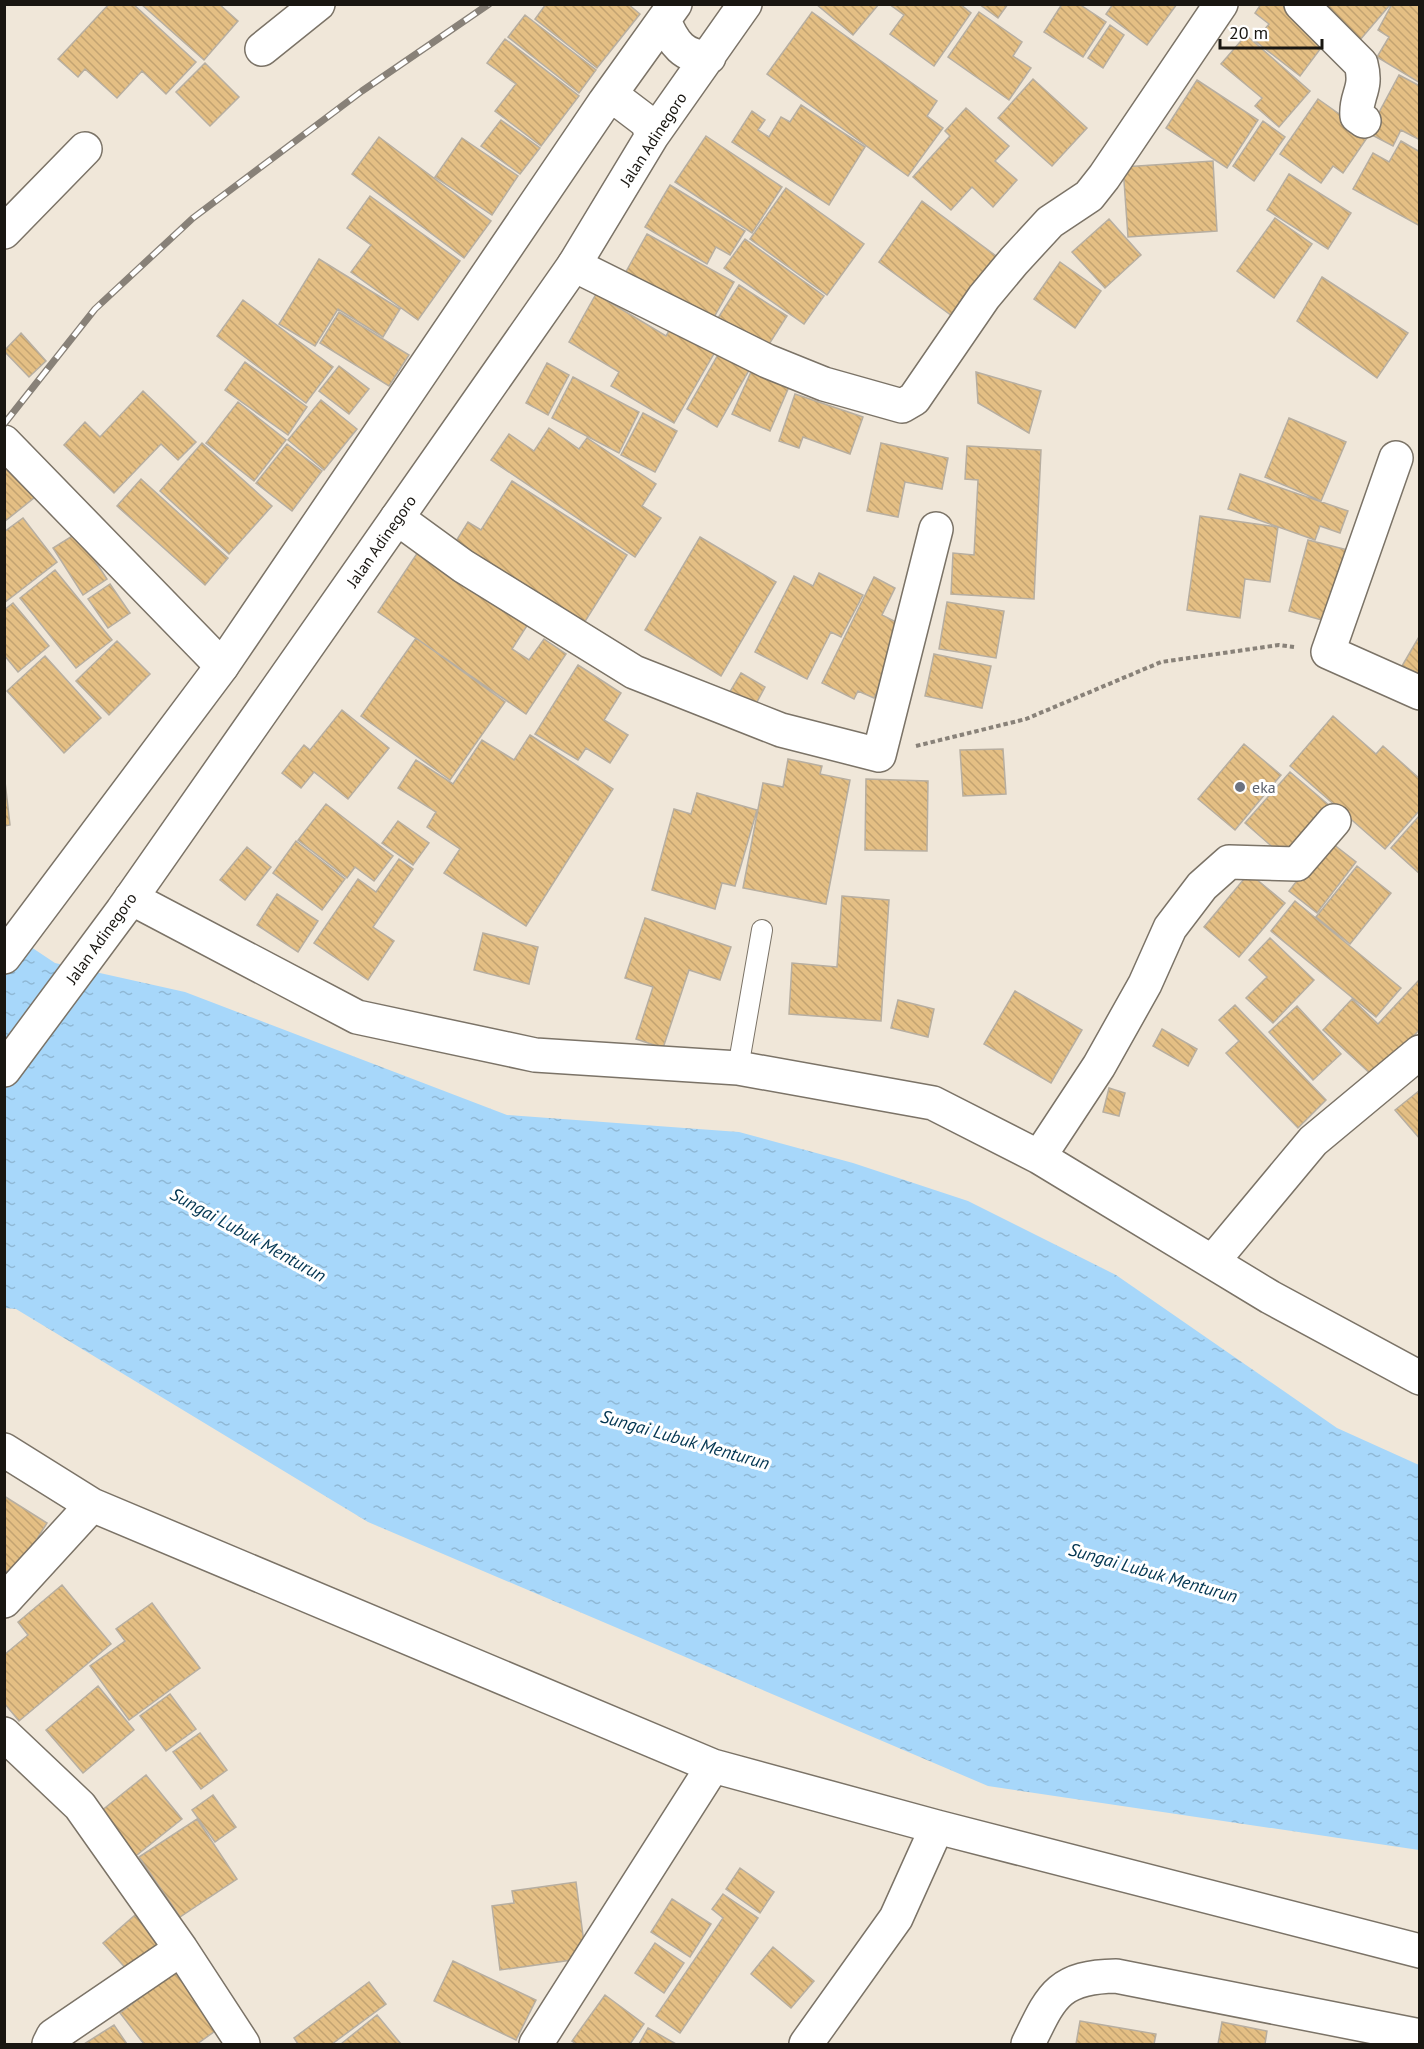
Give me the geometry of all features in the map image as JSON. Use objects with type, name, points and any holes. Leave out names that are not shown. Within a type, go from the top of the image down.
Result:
[{"type":"main road","points":[[262,49],[318,4]]},
{"type":"main road","name":"Jalan Adinegoro","points":[[4,1070],[126,905],[574,265],[652,136],[745,4]]},
{"type":"main road","points":[[574,265],[767,361],[824,384],[902,406],[914,399],[984,297],[1014,261],[1050,222],[1089,196],[1221,4]]},
{"type":"main road","points":[[1301,4],[1361,64],[1364,90],[1356,107],[1357,116],[1364,121]]},
{"type":"main road","points":[[669,12],[670,37],[681,50],[695,58],[709,57]]},
{"type":"main road","points":[[4,957],[222,666],[604,103],[669,12]]},
{"type":"main road","points":[[604,103],[618,100],[646,122],[652,136]]},
{"type":"main road","points":[[4,232],[85,149]]},
{"type":"main road","points":[[4,442],[222,666]]},
{"type":"main road","points":[[1396,458],[1328,652],[1419,693]]},
{"type":"main road","points":[[397,518],[463,566],[634,672],[781,730],[879,755],[936,529]]},
{"type":"main road","points":[[1039,1157],[1099,1066],[1145,984],[1170,928],[1202,886],[1228,862],[1297,864],[1334,820]]},
{"type":"main road","points":[[126,905],[357,1017],[535,1055],[738,1068],[933,1103],[1039,1157],[1270,1297],[1419,1378]]},
{"type":"main road","points":[[1213,1261],[1313,1141],[1419,1052]]},
{"type":"main road","points":[[4,1450],[92,1505],[713,1766],[1039,1854],[1419,1950]]},
{"type":"main road","points":[[4,1601],[92,1505]]},
{"type":"main road","points":[[4,1734],[80,1806],[181,1949],[243,2044]]},
{"type":"main road","points":[[536,2044],[713,1766]]},
{"type":"main road","points":[[806,2044],[896,1918],[937,1827]]},
{"type":"main road","points":[[49,2044],[53,2036],[181,1949]]},
{"type":"main road","points":[[1028,2044],[1054,1995],[1090,1976],[1116,1976],[1419,2036]]},
{"type":"lane","points":[[738,1068],[762,930]]},
{"type":"path","points":[[879,755],[1026,719],[1161,662],[1279,645],[1328,652]]},
{"type":"water","name":"Sungai Lubuk Menturun","points":[[4,929],[55,963],[185,992],[507,1115],[739,1132],[853,1163],[968,1201],[1116,1275],[1337,1428],[1419,1465],[1419,1850],[988,1786],[368,1522],[16,1309],[5,1308]]},
{"type":"building","points":[[109,4],[133,4],[196,62],[166,94],[142,71],[117,98],[85,69],[78,77],[58,59]]},
{"type":"building","points":[[141,4],[219,4],[238,21],[204,60]]},
{"type":"building","points":[[546,4],[628,4],[640,14],[597,68],[535,19]]},
{"type":"building","points":[[816,4],[879,4],[853,35]]},
{"type":"building","points":[[889,4],[960,4],[971,13],[934,66],[890,34],[904,15]]},
{"type":"building","points":[[979,4],[1008,4],[998,18]]},
{"type":"building","points":[[1062,4],[1079,4],[1106,22],[1083,57],[1044,32]]},
{"type":"building","points":[[1113,4],[1177,4],[1147,45],[1106,14]]},
{"type":"building","points":[[1261,4],[1281,4],[1327,40],[1300,76],[1255,41],[1269,24],[1255,13]]},
{"type":"building","points":[[1326,4],[1387,4],[1389,6],[1354,47],[1317,15]]},
{"type":"building","points":[[1392,4],[1420,4],[1420,83],[1377,57],[1389,37],[1378,30]]},
{"type":"building","points":[[812,12],[937,101],[927,116],[943,128],[908,176],[767,74]]},
{"type":"building","points":[[979,12],[1022,42],[1013,56],[1031,68],[1009,100],[948,57]]},
{"type":"building","points":[[525,15],[596,70],[579,93],[508,37]]},
{"type":"building","points":[[1110,25],[1124,35],[1103,68],[1088,58]]},
{"type":"building","points":[[1246,35],[1310,91],[1279,127],[1255,106],[1262,98],[1221,64]]},
{"type":"building","points":[[505,39],[579,96],[541,146],[495,111],[516,84],[487,63]]},
{"type":"building","points":[[205,63],[239,97],[210,126],[176,92]]},
{"type":"building","points":[[1399,75],[1420,86],[1420,140],[1401,130],[1393,146],[1368,133]]},
{"type":"building","points":[[1033,79],[1087,128],[1052,166],[998,118]]},
{"type":"building","points":[[1197,80],[1258,120],[1227,168],[1166,128]]},
{"type":"building","points":[[1318,99],[1369,135],[1343,173],[1333,166],[1321,183],[1280,154]]},
{"type":"building","points":[[801,105],[865,147],[829,205],[732,142],[752,111],[765,120],[758,130],[769,137],[781,117],[790,122]]},
{"type":"building","points":[[966,108],[1009,146],[995,161],[1017,180],[993,207],[972,187],[951,210],[913,177],[950,136],[945,131]]},
{"type":"building","points":[[501,120],[540,148],[520,174],[481,146]]},
{"type":"building","points":[[1263,121],[1285,137],[1254,181],[1233,166]]},
{"type":"building","points":[[706,136],[782,187],[752,233],[675,182]]},
{"type":"building","points":[[379,137],[491,221],[464,258],[352,174]]},
{"type":"building","points":[[462,138],[518,176],[492,215],[435,177]]},
{"type":"building","points":[[1401,141],[1420,152],[1420,226],[1353,189],[1373,153],[1389,162]]},
{"type":"building","points":[[1213,161],[1217,231],[1128,237],[1123,167]]},
{"type":"building","points":[[1289,174],[1351,213],[1328,249],[1267,210]]},
{"type":"building","points":[[670,185],[745,231],[730,255],[716,247],[707,264],[645,227]]},
{"type":"building","points":[[786,188],[864,244],[827,295],[750,239]]},
{"type":"building","points":[[370,196],[460,261],[418,320],[351,272],[371,245],[347,228]]},
{"type":"building","points":[[922,201],[996,256],[952,316],[879,262]]},
{"type":"building","points":[[1275,218],[1312,244],[1274,298],[1237,271]]},
{"type":"building","points":[[1109,219],[1141,255],[1105,288],[1072,252]]},
{"type":"building","points":[[647,234],[734,282],[709,326],[623,277]]},
{"type":"building","points":[[745,239],[824,296],[804,324],[724,268]]},
{"type":"building","points":[[319,259],[400,309],[383,337],[338,309],[315,346],[279,324]]},
{"type":"building","points":[[1060,262],[1101,291],[1075,328],[1034,299]]},
{"type":"building","points":[[1322,277],[1408,333],[1377,378],[1297,321]]},
{"type":"building","points":[[739,285],[787,316],[766,349],[718,318]]},
{"type":"building","points":[[596,294],[666,336],[676,319],[719,345],[674,423],[611,386],[619,372],[569,342]]},
{"type":"building","points":[[243,300],[333,367],[306,403],[217,336]]},
{"type":"building","points":[[339,312],[409,355],[389,386],[320,343]]},
{"type":"building","points":[[21,333],[46,361],[29,377],[4,351]]},
{"type":"building","points":[[723,346],[753,363],[717,427],[687,409]]},
{"type":"building","points":[[245,362],[307,407],[288,435],[225,390]]},
{"type":"building","points":[[547,363],[569,375],[548,415],[526,403]]},
{"type":"building","points":[[755,363],[792,380],[770,431],[732,414]]},
{"type":"building","points":[[339,366],[369,389],[349,414],[319,391]]},
{"type":"building","points":[[976,372],[1041,391],[1029,433],[978,403]]},
{"type":"building","points":[[573,377],[639,412],[619,453],[552,418]]},
{"type":"building","points":[[143,391],[196,442],[178,460],[161,444],[114,493],[64,445],[85,422],[100,437]]},
{"type":"building","points":[[795,394],[863,417],[850,454],[803,437],[799,448],[779,441]]},
{"type":"building","points":[[321,400],[357,429],[324,470],[288,440]]},
{"type":"building","points":[[238,402],[286,440],[254,481],[206,443]]},
{"type":"building","points":[[643,413],[677,431],[655,472],[621,455]]},
{"type":"building","points":[[1289,418],[1346,442],[1321,501],[1265,477]]},
{"type":"building","points":[[549,428],[579,449],[587,438],[656,484],[642,506],[661,518],[635,557],[491,460],[509,434],[534,451]]},
{"type":"building","points":[[202,443],[272,506],[229,554],[160,491]]},
{"type":"building","points":[[881,443],[948,458],[942,489],[905,482],[898,517],[867,511]]},
{"type":"building","points":[[287,444],[322,471],[292,511],[256,483]]},
{"type":"building","points":[[967,446],[1041,450],[1034,599],[951,594],[953,553],[974,555],[978,480],[965,479]]},
{"type":"building","points":[[4,460],[39,494],[4,522]]},
{"type":"building","points":[[1240,474],[1348,511],[1340,533],[1320,526],[1315,540],[1228,509]]},
{"type":"building","points":[[141,479],[228,558],[205,585],[117,506]]},
{"type":"building","points":[[512,481],[627,555],[579,631],[451,549],[468,522],[481,530]]},
{"type":"building","points":[[1200,516],[1278,527],[1270,582],[1245,579],[1240,618],[1187,610]]},
{"type":"building","points":[[23,518],[57,562],[4,603],[4,532]]},
{"type":"building","points":[[77,533],[107,579],[83,595],[53,548]]},
{"type":"building","points":[[700,537],[776,582],[721,676],[645,630]]},
{"type":"building","points":[[1308,540],[1352,551],[1333,623],[1289,611]]},
{"type":"building","points":[[422,546],[530,621],[512,649],[529,660],[544,639],[566,654],[526,714],[378,612]]},
{"type":"building","points":[[55,570],[112,640],[76,668],[20,598]]},
{"type":"building","points":[[819,573],[863,595],[841,637],[831,632],[807,679],[755,652],[794,576],[813,586]]},
{"type":"building","points":[[874,577],[895,588],[882,615],[908,628],[874,698],[858,691],[854,699],[822,683]]},
{"type":"building","points":[[110,584],[130,613],[108,628],[88,599]]},
{"type":"building","points":[[947,602],[1004,611],[996,658],[939,649]]},
{"type":"building","points":[[13,603],[49,646],[18,672],[4,655],[4,610]]},
{"type":"building","points":[[1420,635],[1420,675],[1402,666]]},
{"type":"building","points":[[416,638],[505,702],[450,780],[361,716]]},
{"type":"building","points":[[117,641],[150,674],[109,715],[76,681]]},
{"type":"building","points":[[934,654],[991,666],[982,708],[925,696]]},
{"type":"building","points":[[45,656],[101,718],[64,753],[7,691]]},
{"type":"building","points":[[578,665],[621,693],[604,720],[628,735],[610,763],[586,748],[578,760],[535,734]]},
{"type":"building","points":[[741,673],[765,687],[750,715],[725,700]]},
{"type":"building","points":[[342,710],[389,748],[348,799],[314,772],[301,788],[282,773],[304,745],[310,750]]},
{"type":"building","points":[[1333,716],[1376,754],[1383,746],[1420,779],[1420,810],[1385,849],[1290,766]]},
{"type":"building","points":[[530,735],[613,789],[526,926],[444,873],[460,849],[427,827],[436,812],[398,788],[416,760],[453,784],[482,740],[514,760]]},
{"type":"building","name":"eka","points":[[1244,744],[1281,775],[1235,830],[1198,799]]},
{"type":"building","points":[[1003,749],[1006,794],[963,796],[960,750]]},
{"type":"building","points":[[788,759],[822,766],[820,774],[850,780],[826,904],[743,888],[763,783],[783,787]]},
{"type":"building","points":[[1290,772],[1330,806],[1285,858],[1245,823]]},
{"type":"building","points":[[4,773],[10,825],[4,826]]},
{"type":"building","points":[[866,779],[928,781],[927,851],[865,850]]},
{"type":"building","points":[[697,793],[757,810],[735,886],[722,883],[715,909],[652,890],[674,809],[691,814]]},
{"type":"building","points":[[326,804],[393,856],[374,881],[355,867],[347,878],[298,840]]},
{"type":"building","points":[[1420,815],[1420,874],[1391,848]]},
{"type":"building","points":[[398,821],[429,843],[413,865],[382,843]]},
{"type":"building","points":[[1328,840],[1356,862],[1317,913],[1289,891]]},
{"type":"building","points":[[296,841],[345,879],[322,910],[273,873]]},
{"type":"building","points":[[247,847],[271,867],[245,900],[220,880]]},
{"type":"building","points":[[399,859],[413,869],[373,927],[394,941],[368,980],[314,943],[358,879],[376,892]]},
{"type":"building","points":[[1357,866],[1391,893],[1350,944],[1316,917]]},
{"type":"building","points":[[1249,873],[1285,903],[1239,957],[1204,927]]},
{"type":"building","points":[[277,894],[318,921],[298,952],[257,925]]},
{"type":"building","points":[[842,896],[889,900],[881,1021],[789,1014],[792,963],[837,967]]},
{"type":"building","points":[[1295,901],[1401,988],[1376,1017],[1271,931]]},
{"type":"building","points":[[645,918],[731,947],[720,980],[689,970],[663,1048],[636,1039],[653,987],[625,978]]},
{"type":"building","points":[[483,933],[538,947],[529,984],[474,970]]},
{"type":"building","points":[[1270,938],[1314,980],[1273,1023],[1246,998],[1267,977],[1249,960]]},
{"type":"building","points":[[1420,979],[1420,1029],[1375,1078],[1323,1030],[1352,999],[1378,1024]]},
{"type":"building","points":[[1015,991],[1082,1030],[1051,1083],[984,1044]]},
{"type":"building","points":[[898,1000],[934,1009],[928,1037],[891,1028]]},
{"type":"building","points":[[1235,1005],[1326,1100],[1298,1128],[1226,1053],[1239,1041],[1219,1020]]},
{"type":"building","points":[[1297,1006],[1341,1054],[1313,1080],[1269,1032]]},
{"type":"building","points":[[1162,1029],[1197,1049],[1188,1066],[1153,1046]]},
{"type":"building","points":[[1109,1088],[1125,1093],[1119,1116],[1103,1112]]},
{"type":"building","points":[[1420,1090],[1420,1139],[1395,1110]]},
{"type":"building","points":[[4,1496],[47,1523],[14,1576],[4,1570]]},
{"type":"building","points":[[62,1585],[111,1644],[19,1721],[4,1703],[4,1655],[28,1635],[18,1622]]},
{"type":"building","points":[[152,1603],[200,1668],[129,1720],[90,1666],[125,1641],[116,1629]]},
{"type":"building","points":[[98,1686],[134,1730],[83,1773],[46,1730]]},
{"type":"building","points":[[170,1694],[196,1729],[166,1751],[140,1716]]},
{"type":"building","points":[[200,1733],[227,1770],[201,1789],[173,1752]]},
{"type":"building","points":[[146,1775],[182,1819],[132,1859],[96,1815]]},
{"type":"building","points":[[213,1795],[236,1827],[215,1842],[192,1810]]},
{"type":"building","points":[[197,1819],[237,1879],[180,1917],[139,1857]]},
{"type":"building","points":[[740,1868],[774,1892],[760,1913],[726,1889]]},
{"type":"building","points":[[576,1882],[586,1958],[500,1970],[492,1906],[514,1903],[512,1891]]},
{"type":"building","points":[[723,1894],[758,1918],[680,2033],[656,2016],[723,1918],[712,1909]]},
{"type":"building","points":[[672,1899],[711,1924],[690,1957],[651,1932]]},
{"type":"building","points":[[135,1915],[162,1944],[130,1973],[103,1943]]},
{"type":"building","points":[[655,1943],[684,1963],[664,1993],[635,1973]]},
{"type":"building","points":[[773,1947],[814,1981],[791,2008],[751,1974]]},
{"type":"building","points":[[453,1961],[536,2000],[516,2040],[434,2001]]},
{"type":"building","points":[[175,1971],[218,2029],[197,2044],[144,2044],[120,2013]]},
{"type":"building","points":[[369,1982],[386,2004],[332,2044],[298,2044],[294,2038]]},
{"type":"building","points":[[605,1995],[644,2024],[630,2044],[576,2044],[572,2041]]},
{"type":"building","points":[[377,2015],[401,2044],[341,2044]]},
{"type":"building","points":[[1080,2021],[1156,2034],[1154,2044],[1076,2044]]},
{"type":"building","points":[[1222,2022],[1267,2031],[1265,2044],[1218,2044]]},
{"type":"building","points":[[114,2025],[127,2044],[84,2044]]},
{"type":"building","points":[[648,2028],[676,2044],[639,2044]]},
{"type":"railway","points":[[4,424],[95,309],[193,218],[362,91],[489,4]]},
{"type":"place","name":"eka","points":[[1240,787]]}]
